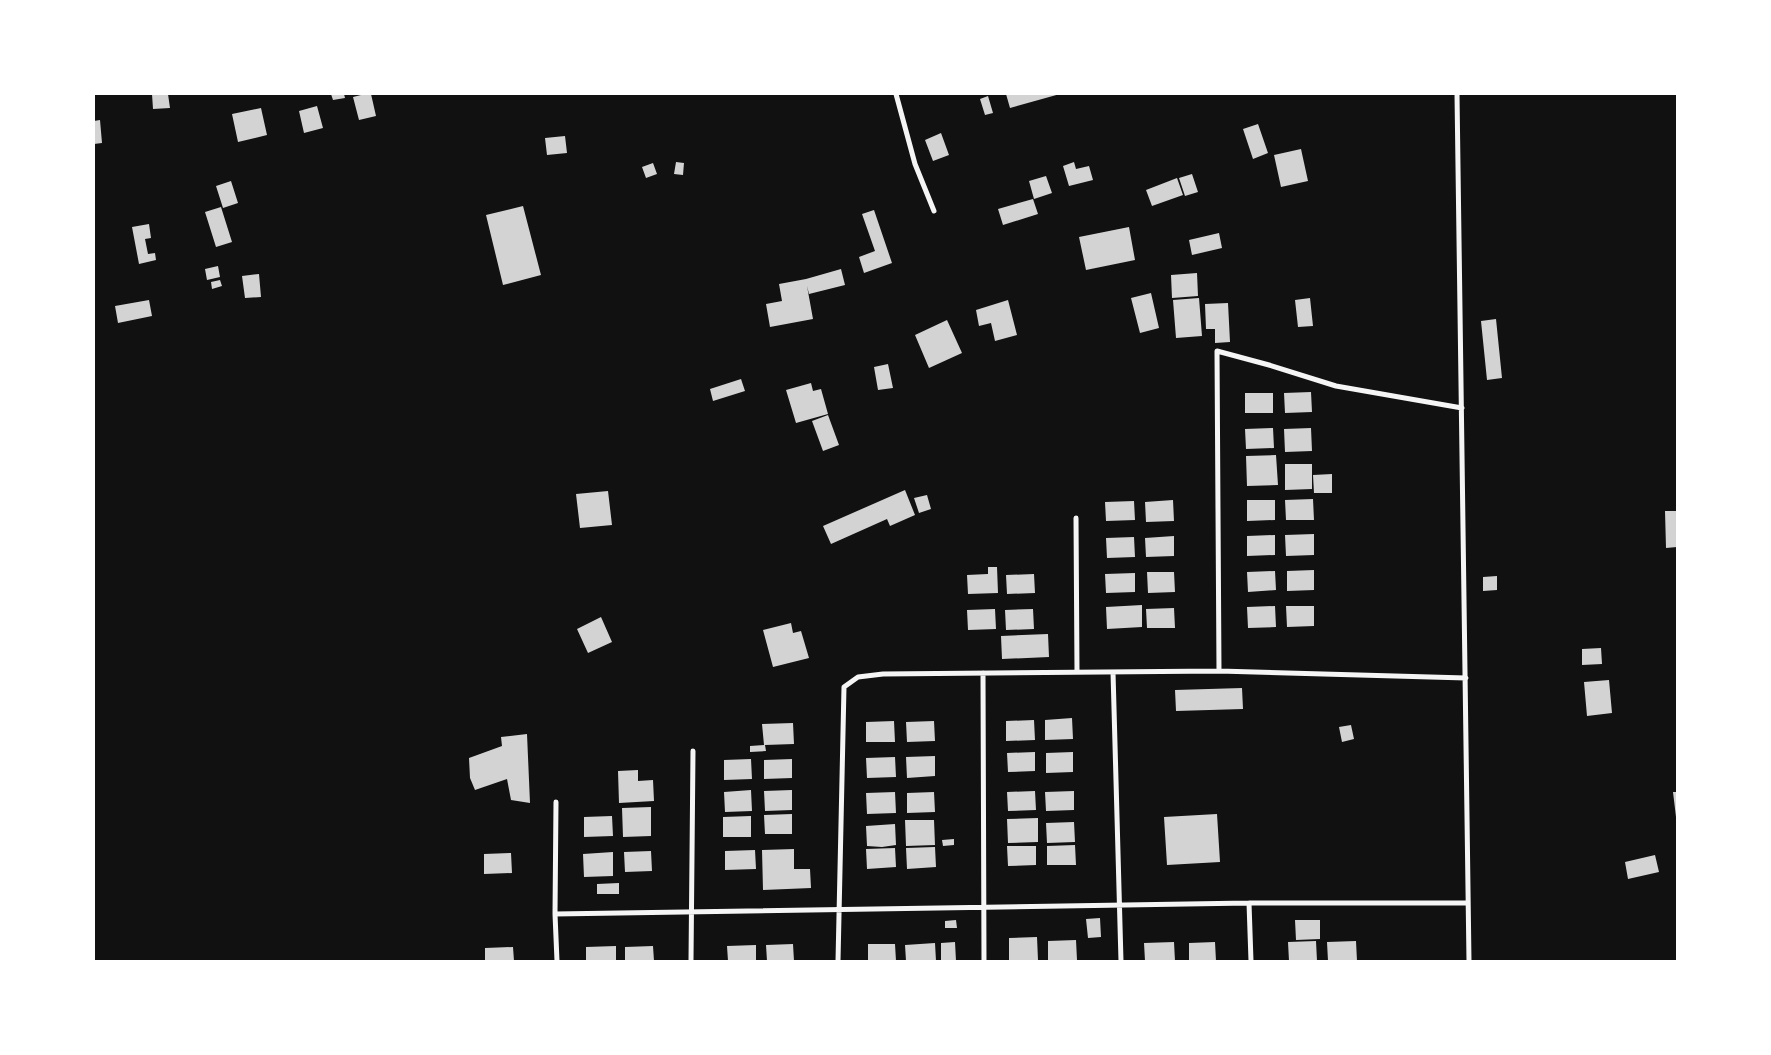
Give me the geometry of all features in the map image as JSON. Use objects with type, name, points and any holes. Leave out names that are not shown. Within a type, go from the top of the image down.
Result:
[{"type":"street","points":[[896,94],[915,164],[934,212]]},
{"type":"street","points":[[1457,94],[1469,961]]},
{"type":"street","points":[[1219,671],[1217,352],[1269,365],[1336,386],[1462,408]]},
{"type":"street","points":[[1076,518],[1077,672]]},
{"type":"street","points":[[838,961],[844,688],[858,677],[883,674],[1219,671],[1466,678]]},
{"type":"street","points":[[1113,672],[1121,961]]},
{"type":"street","points":[[983,673],[984,961]]},
{"type":"street","points":[[691,961],[693,751]]},
{"type":"street","points":[[556,802],[555,914],[557,961]]},
{"type":"street","points":[[555,914],[1249,903],[1467,903]]},
{"type":"street","points":[[1249,903],[1251,961]]},
{"type":"building","points":[[152,94],[168,94],[170,108],[153,109]]},
{"type":"building","points":[[331,94],[344,94],[345,98],[333,100]]},
{"type":"building","points":[[371,94],[376,116],[359,120],[353,97]]},
{"type":"building","points":[[1006,94],[1060,94],[1010,108]]},
{"type":"building","points":[[988,96],[993,113],[985,115],[980,99]]},
{"type":"building","points":[[317,106],[323,128],[304,133],[299,111]]},
{"type":"building","points":[[261,108],[267,135],[238,142],[232,114]]},
{"type":"building","points":[[100,120],[102,143],[94,144],[94,121]]},
{"type":"building","points":[[1258,124],[1268,153],[1253,159],[1243,129]]},
{"type":"building","points":[[941,133],[949,155],[933,161],[925,140]]},
{"type":"building","points":[[565,136],[567,153],[547,155],[545,138]]},
{"type":"building","points":[[1301,149],[1308,181],[1281,187],[1274,155]]},
{"type":"building","points":[[676,162],[684,163],[683,175],[674,174]]},
{"type":"building","points":[[1074,162],[1076,169],[1089,166],[1093,180],[1069,186],[1063,166]]},
{"type":"building","points":[[653,163],[657,174],[646,178],[642,167]]},
{"type":"building","points":[[1192,174],[1198,192],[1185,196],[1179,178]]},
{"type":"building","points":[[1046,176],[1052,193],[1034,199],[1029,181]]},
{"type":"building","points":[[1177,178],[1183,195],[1152,206],[1146,190]]},
{"type":"building","points":[[231,181],[238,203],[223,208],[216,186]]},
{"type":"building","points":[[1033,199],[1038,214],[1003,225],[998,209]]},
{"type":"building","points":[[523,206],[541,275],[503,285],[486,215]]},
{"type":"building","points":[[221,207],[232,242],[216,247],[205,212]]},
{"type":"building","points":[[874,210],[892,263],[864,273],[859,257],[875,251],[862,214]]},
{"type":"building","points":[[149,224],[151,238],[145,239],[148,254],[155,253],[156,260],[139,264],[132,227]]},
{"type":"building","points":[[1129,227],[1135,260],[1086,270],[1079,237]]},
{"type":"building","points":[[1219,233],[1222,248],[1192,255],[1189,240]]},
{"type":"building","points":[[218,266],[220,277],[207,280],[205,269]]},
{"type":"building","points":[[841,269],[845,285],[809,294],[807,286],[813,319],[770,327],[766,304],[782,301],[779,284]]},
{"type":"building","points":[[1197,273],[1198,296],[1172,298],[1171,275]]},
{"type":"building","points":[[259,274],[261,297],[245,298],[242,276]]},
{"type":"building","points":[[220,280],[222,286],[212,289],[211,282]]},
{"type":"building","points":[[1151,293],[1159,328],[1140,333],[1131,298]]},
{"type":"building","points":[[1199,298],[1202,336],[1176,338],[1173,300]]},
{"type":"building","points":[[1310,298],[1313,326],[1298,327],[1295,300]]},
{"type":"building","points":[[149,300],[152,316],[118,323],[115,306]]},
{"type":"building","points":[[1008,300],[1017,335],[995,341],[991,323],[979,326],[976,310]]},
{"type":"building","points":[[1228,303],[1230,342],[1215,343],[1215,329],[1206,329],[1205,304]]},
{"type":"building","points":[[1496,319],[1502,378],[1487,380],[1481,321]]},
{"type":"building","points":[[947,320],[962,353],[929,368],[915,335]]},
{"type":"building","points":[[888,364],[893,388],[878,390],[874,367]]},
{"type":"building","points":[[741,379],[745,391],[713,401],[710,389]]},
{"type":"building","points":[[811,383],[813,391],[821,389],[828,414],[796,423],[786,390]]},
{"type":"building","points":[[1311,392],[1312,412],[1285,413],[1284,393]]},
{"type":"building","points":[[1245,393],[1273,393],[1273,413],[1245,413]]},
{"type":"building","points":[[828,415],[839,445],[823,451],[812,421]]},
{"type":"building","points":[[1273,428],[1274,448],[1246,449],[1245,429]]},
{"type":"building","points":[[1311,428],[1312,451],[1285,452],[1284,429]]},
{"type":"building","points":[[1276,455],[1278,485],[1247,486],[1246,456]]},
{"type":"building","points":[[1285,464],[1312,464],[1312,489],[1285,490]]},
{"type":"building","points":[[1332,474],[1332,493],[1314,493],[1313,475]]},
{"type":"building","points":[[905,490],[915,515],[890,526],[887,519],[831,544],[823,526]]},
{"type":"building","points":[[608,491],[612,525],[580,528],[576,494]]},
{"type":"building","points":[[927,495],[931,509],[919,513],[914,498]]},
{"type":"building","points":[[1313,499],[1314,520],[1286,520],[1285,500]]},
{"type":"building","points":[[1173,500],[1174,521],[1146,522],[1145,502]]},
{"type":"building","points":[[1247,500],[1275,500],[1275,520],[1247,521]]},
{"type":"building","points":[[1134,501],[1135,520],[1106,521],[1105,502]]},
{"type":"building","points":[[1665,511],[1676,511],[1677,547],[1666,548]]},
{"type":"building","points":[[1314,534],[1314,555],[1286,556],[1285,535]]},
{"type":"building","points":[[1275,535],[1275,555],[1247,556],[1247,536]]},
{"type":"building","points":[[1174,536],[1174,556],[1146,557],[1145,538]]},
{"type":"building","points":[[1134,537],[1135,557],[1107,558],[1106,538]]},
{"type":"building","points":[[988,567],[997,567],[998,593],[968,594],[967,575],[988,574]]},
{"type":"building","points":[[1314,570],[1314,590],[1287,591],[1287,571]]},
{"type":"building","points":[[1275,571],[1276,590],[1248,592],[1247,572]]},
{"type":"building","points":[[1147,572],[1174,572],[1175,592],[1148,593]]},
{"type":"building","points":[[1135,573],[1135,592],[1106,593],[1105,574]]},
{"type":"building","points":[[1034,574],[1035,593],[1007,594],[1006,575]]},
{"type":"building","points":[[1497,576],[1497,590],[1483,591],[1483,577]]},
{"type":"building","points":[[1142,605],[1142,627],[1107,629],[1106,607]]},
{"type":"building","points":[[1275,606],[1276,627],[1248,628],[1247,607]]},
{"type":"building","points":[[1286,606],[1314,606],[1314,626],[1287,627]]},
{"type":"building","points":[[1174,608],[1175,628],[1147,628],[1146,609]]},
{"type":"building","points":[[995,609],[996,629],[968,630],[967,610]]},
{"type":"building","points":[[1033,609],[1034,629],[1006,630],[1005,610]]},
{"type":"building","points":[[601,617],[612,642],[588,653],[577,629]]},
{"type":"building","points":[[791,623],[793,633],[801,631],[809,658],[773,667],[763,630]]},
{"type":"building","points":[[1048,634],[1049,657],[1002,659],[1001,636]]},
{"type":"building","points":[[1601,648],[1602,664],[1582,665],[1582,649]]},
{"type":"building","points":[[1609,680],[1612,713],[1587,716],[1584,682]]},
{"type":"building","points":[[1242,688],[1243,709],[1176,711],[1175,690]]},
{"type":"building","points":[[1072,718],[1073,739],[1045,740],[1045,720]]},
{"type":"building","points":[[1034,720],[1035,740],[1006,741],[1006,721]]},
{"type":"building","points":[[894,721],[895,742],[866,742],[866,722]]},
{"type":"building","points":[[934,721],[935,741],[907,742],[906,722]]},
{"type":"building","points":[[793,723],[794,744],[765,745],[766,751],[750,752],[750,746],[764,745],[762,724]]},
{"type":"building","points":[[1351,725],[1354,739],[1342,742],[1339,727]]},
{"type":"building","points":[[527,734],[530,803],[511,800],[507,779],[475,790],[470,778],[469,758],[502,746],[501,737]]},
{"type":"building","points":[[1035,752],[1035,771],[1008,772],[1007,753]]},
{"type":"building","points":[[1073,752],[1073,772],[1046,773],[1046,753]]},
{"type":"building","points":[[935,756],[935,776],[907,778],[906,757]]},
{"type":"building","points":[[895,757],[896,777],[867,778],[866,758]]},
{"type":"building","points":[[751,759],[752,779],[724,780],[724,760]]},
{"type":"building","points":[[792,759],[792,778],[764,779],[764,760]]},
{"type":"building","points":[[638,770],[638,781],[653,780],[654,801],[619,803],[618,771]]},
{"type":"building","points":[[751,790],[752,811],[725,812],[724,792]]},
{"type":"building","points":[[792,790],[792,810],[765,811],[764,791]]},
{"type":"building","points":[[1035,791],[1036,810],[1008,811],[1007,792]]},
{"type":"building","points":[[1074,791],[1074,810],[1046,811],[1045,792]]},
{"type":"building","points":[[895,792],[896,813],[867,814],[866,793]]},
{"type":"building","points":[[934,792],[935,812],[907,813],[907,793]]},
{"type":"building","points":[[1673,792],[1677,792],[1677,817],[1676,817]]},
{"type":"building","points":[[651,807],[651,836],[623,837],[622,808]]},
{"type":"building","points":[[792,814],[792,834],[765,834],[764,815]]},
{"type":"building","points":[[1217,814],[1220,862],[1167,865],[1164,817]]},
{"type":"building","points":[[612,816],[613,836],[584,837],[584,817]]},
{"type":"building","points":[[751,816],[751,837],[723,837],[723,817]]},
{"type":"building","points":[[1038,818],[1038,842],[1008,843],[1007,819]]},
{"type":"building","points":[[905,820],[934,820],[935,845],[906,846]]},
{"type":"building","points":[[1074,822],[1075,842],[1047,843],[1046,823]]},
{"type":"building","points":[[895,824],[896,845],[882,847],[867,846],[866,826]]},
{"type":"building","points":[[954,839],[954,845],[943,846],[942,840]]},
{"type":"building","points":[[1075,845],[1076,865],[1047,865],[1047,846]]},
{"type":"building","points":[[1007,846],[1036,846],[1036,865],[1008,866]]},
{"type":"building","points":[[935,847],[936,867],[907,869],[906,848]]},
{"type":"building","points":[[895,848],[896,867],[867,869],[866,849]]},
{"type":"building","points":[[794,849],[794,869],[810,869],[811,888],[763,890],[762,850]]},
{"type":"building","points":[[755,850],[756,869],[725,870],[725,851]]},
{"type":"building","points":[[651,851],[652,871],[625,872],[624,852]]},
{"type":"building","points":[[613,852],[613,876],[584,877],[583,854]]},
{"type":"building","points":[[511,853],[512,873],[484,874],[484,854]]},
{"type":"building","points":[[1655,855],[1659,872],[1628,879],[1625,862]]},
{"type":"building","points":[[619,883],[619,894],[597,894],[597,884]]},
{"type":"building","points":[[1100,918],[1101,937],[1088,938],[1086,919]]},
{"type":"building","points":[[956,920],[957,928],[945,928],[945,921]]},
{"type":"building","points":[[1295,920],[1320,920],[1320,939],[1296,940]]},
{"type":"building","points":[[1037,937],[1038,960],[1009,961],[1009,938]]},
{"type":"building","points":[[1076,940],[1077,960],[1048,961],[1048,941]]},
{"type":"building","points":[[1316,941],[1317,961],[1289,961],[1288,942]]},
{"type":"building","points":[[1356,941],[1357,961],[1328,961],[1327,942]]},
{"type":"building","points":[[955,942],[956,961],[941,961],[941,943]]},
{"type":"building","points":[[1174,942],[1175,961],[1145,961],[1144,943]]},
{"type":"building","points":[[1215,942],[1216,961],[1189,961],[1189,943]]},
{"type":"building","points":[[935,943],[936,961],[906,961],[905,945]]},
{"type":"building","points":[[793,944],[794,961],[767,961],[766,945]]},
{"type":"building","points":[[868,944],[895,944],[896,961],[868,961]]},
{"type":"building","points":[[756,945],[756,961],[728,961],[727,946]]},
{"type":"building","points":[[616,946],[616,961],[586,961],[586,947]]},
{"type":"building","points":[[653,946],[654,961],[625,961],[625,947]]},
{"type":"building","points":[[513,947],[514,961],[485,961],[485,948]]}]
